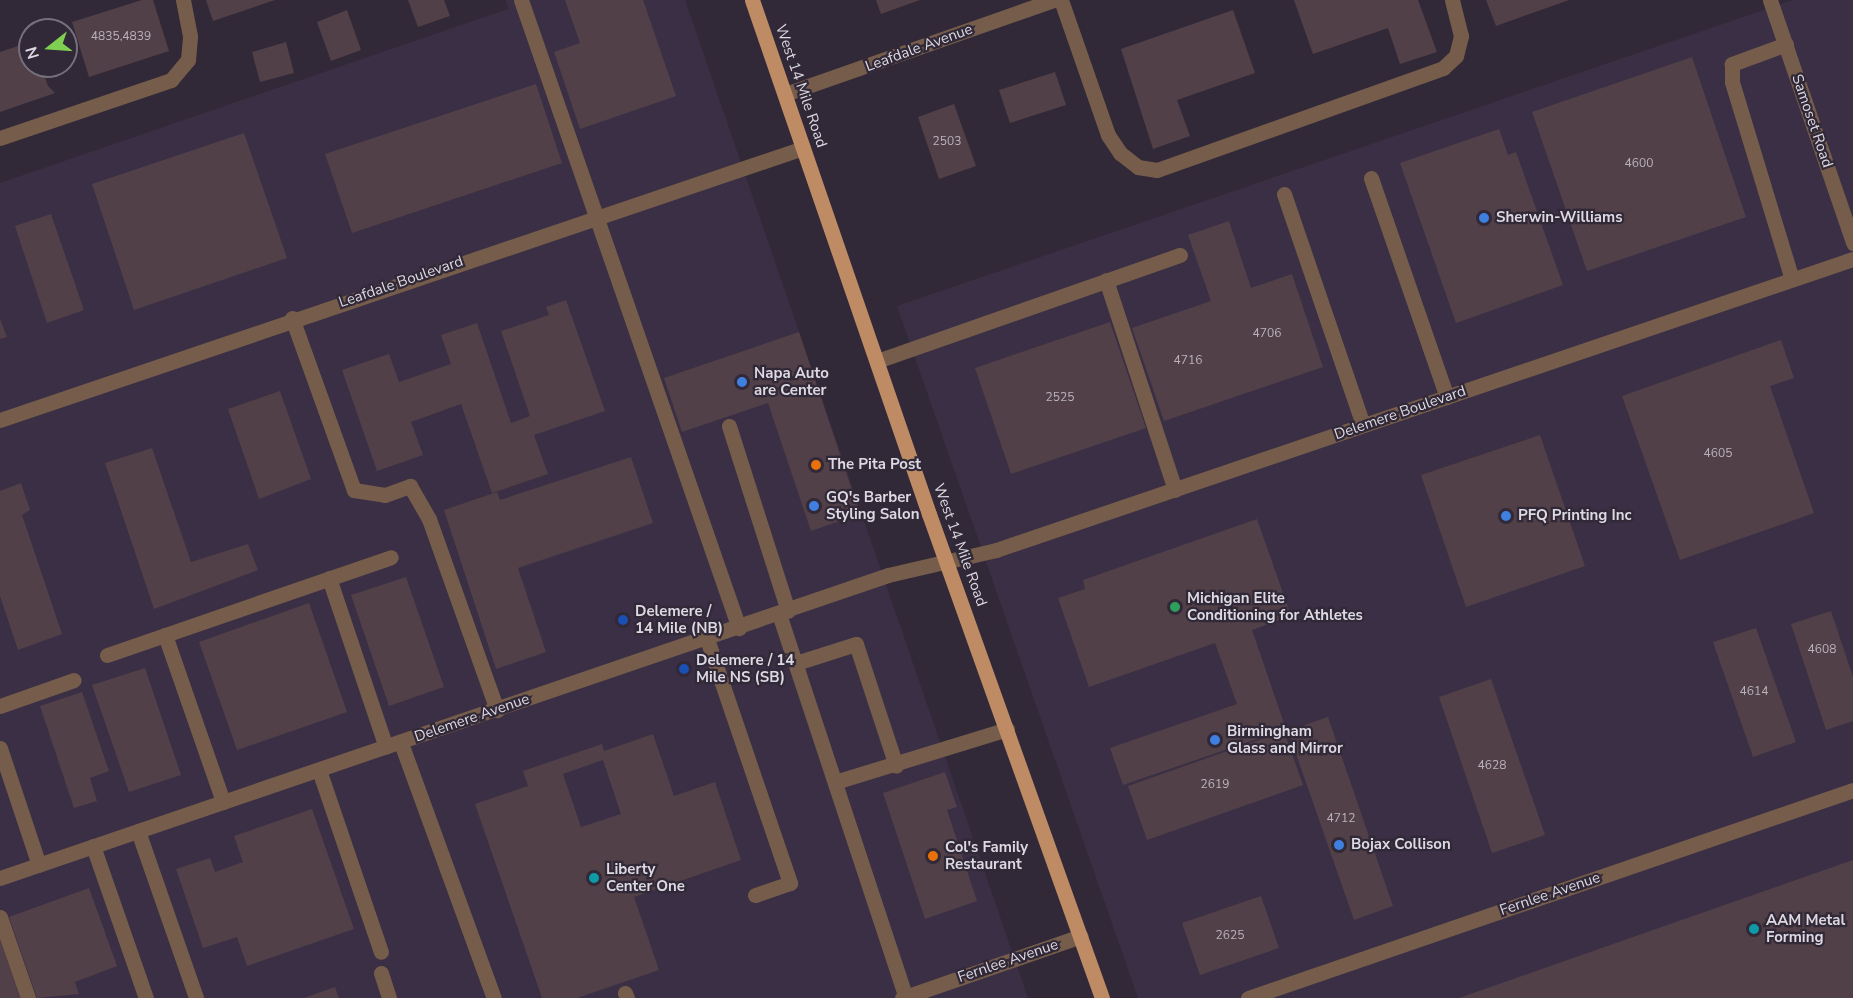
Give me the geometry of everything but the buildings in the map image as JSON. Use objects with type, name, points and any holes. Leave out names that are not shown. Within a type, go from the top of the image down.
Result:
[{"type":"main road","name":"West 14 Mile Road","points":[[752,0],[945,560],[1102,998]]},
{"type":"street","points":[[0,138],[171,80],[188,60],[190,36],[183,0]]},
{"type":"street","points":[[520,0],[739,628]]},
{"type":"street","name":"Leafdale Avenue","points":[[785,94],[1051,0]]},
{"type":"street","points":[[1060,0],[1108,135],[1120,153],[1138,167],[1157,170],[1443,68],[1455,56],[1461,36],[1452,0]]},
{"type":"street","name":"Samoset Road","points":[[1770,0],[1853,243]]},
{"type":"street","points":[[1786,45],[1732,64],[1732,82],[1792,279]]},
{"type":"street","name":"Leafdale Boulevard","points":[[0,420],[292,318],[803,148]]},
{"type":"street","points":[[1371,178],[1447,397]]},
{"type":"street","points":[[1284,194],[1363,425]]},
{"type":"street","points":[[877,361],[1180,255]]},
{"type":"street","name":"Delemere Boulevard","points":[[945,560],[996,550],[1853,259]]},
{"type":"street","points":[[1106,280],[1175,490]]},
{"type":"street","points":[[292,318],[354,490],[386,495],[410,486],[429,519],[496,710]]},
{"type":"street","points":[[729,426],[784,613],[796,663],[835,782],[912,996]]},
{"type":"street","points":[[107,655],[391,557]]},
{"type":"street","name":"Delemere Avenue","points":[[0,878],[784,613],[888,575],[945,560]]},
{"type":"street","points":[[329,578],[494,998]]},
{"type":"street","points":[[165,635],[223,802]]},
{"type":"street","points":[[707,639],[790,883],[755,895]]},
{"type":"street","points":[[796,663],[856,644],[896,766]]},
{"type":"street","points":[[0,706],[74,680]]},
{"type":"street","points":[[835,782],[896,766],[1007,729]]},
{"type":"street","points":[[0,748],[39,865]]},
{"type":"street","points":[[319,770],[381,952]]},
{"type":"street","name":"Fernlee Avenue","points":[[1248,998],[1853,789]]},
{"type":"street","points":[[138,831],[196,998]]},
{"type":"street","points":[[93,846],[146,998]]},
{"type":"street","points":[[0,917],[28,998]]},
{"type":"street","name":"Fernlee Avenue","points":[[912,996],[1081,936]]},
{"type":"street","points":[[381,973],[389,998]]},
{"type":"shaded area","points":[[506,0],[685,0],[1028,998],[0,998],[0,183],[508,9]]},
{"type":"shaded area","points":[[1793,0],[1853,0],[1853,998],[1138,998],[897,306]]},
{"type":"place","name":"Sherwin-Williams","points":[[1484,218]]},
{"type":"place","name":"Napa Auto are Center","points":[[742,382]]},
{"type":"place","name":"The Pita Post","points":[[816,465]]},
{"type":"place","name":"GQ's Barber Styling Salon","points":[[814,506]]},
{"type":"place","name":"PFQ Printing Inc","points":[[1506,516]]},
{"type":"place","name":"Michigan Elite Conditioning for Athletes","points":[[1175,607]]},
{"type":"place","name":"Delemere / 14 Mile (NB)","points":[[623,620]]},
{"type":"place","name":"Delemere / 14 Mile NS (SB)","points":[[684,669]]},
{"type":"place","name":"Birmingham Glass and Mirror","points":[[1215,740]]},
{"type":"place","name":"Bojax Collison","points":[[1339,845]]},
{"type":"place","name":"Col's Family Restaurant","points":[[933,856]]},
{"type":"place","name":"Liberty Center One","points":[[594,878]]},
{"type":"place","name":"AAM Metal Forming","points":[[1754,929]]}]
